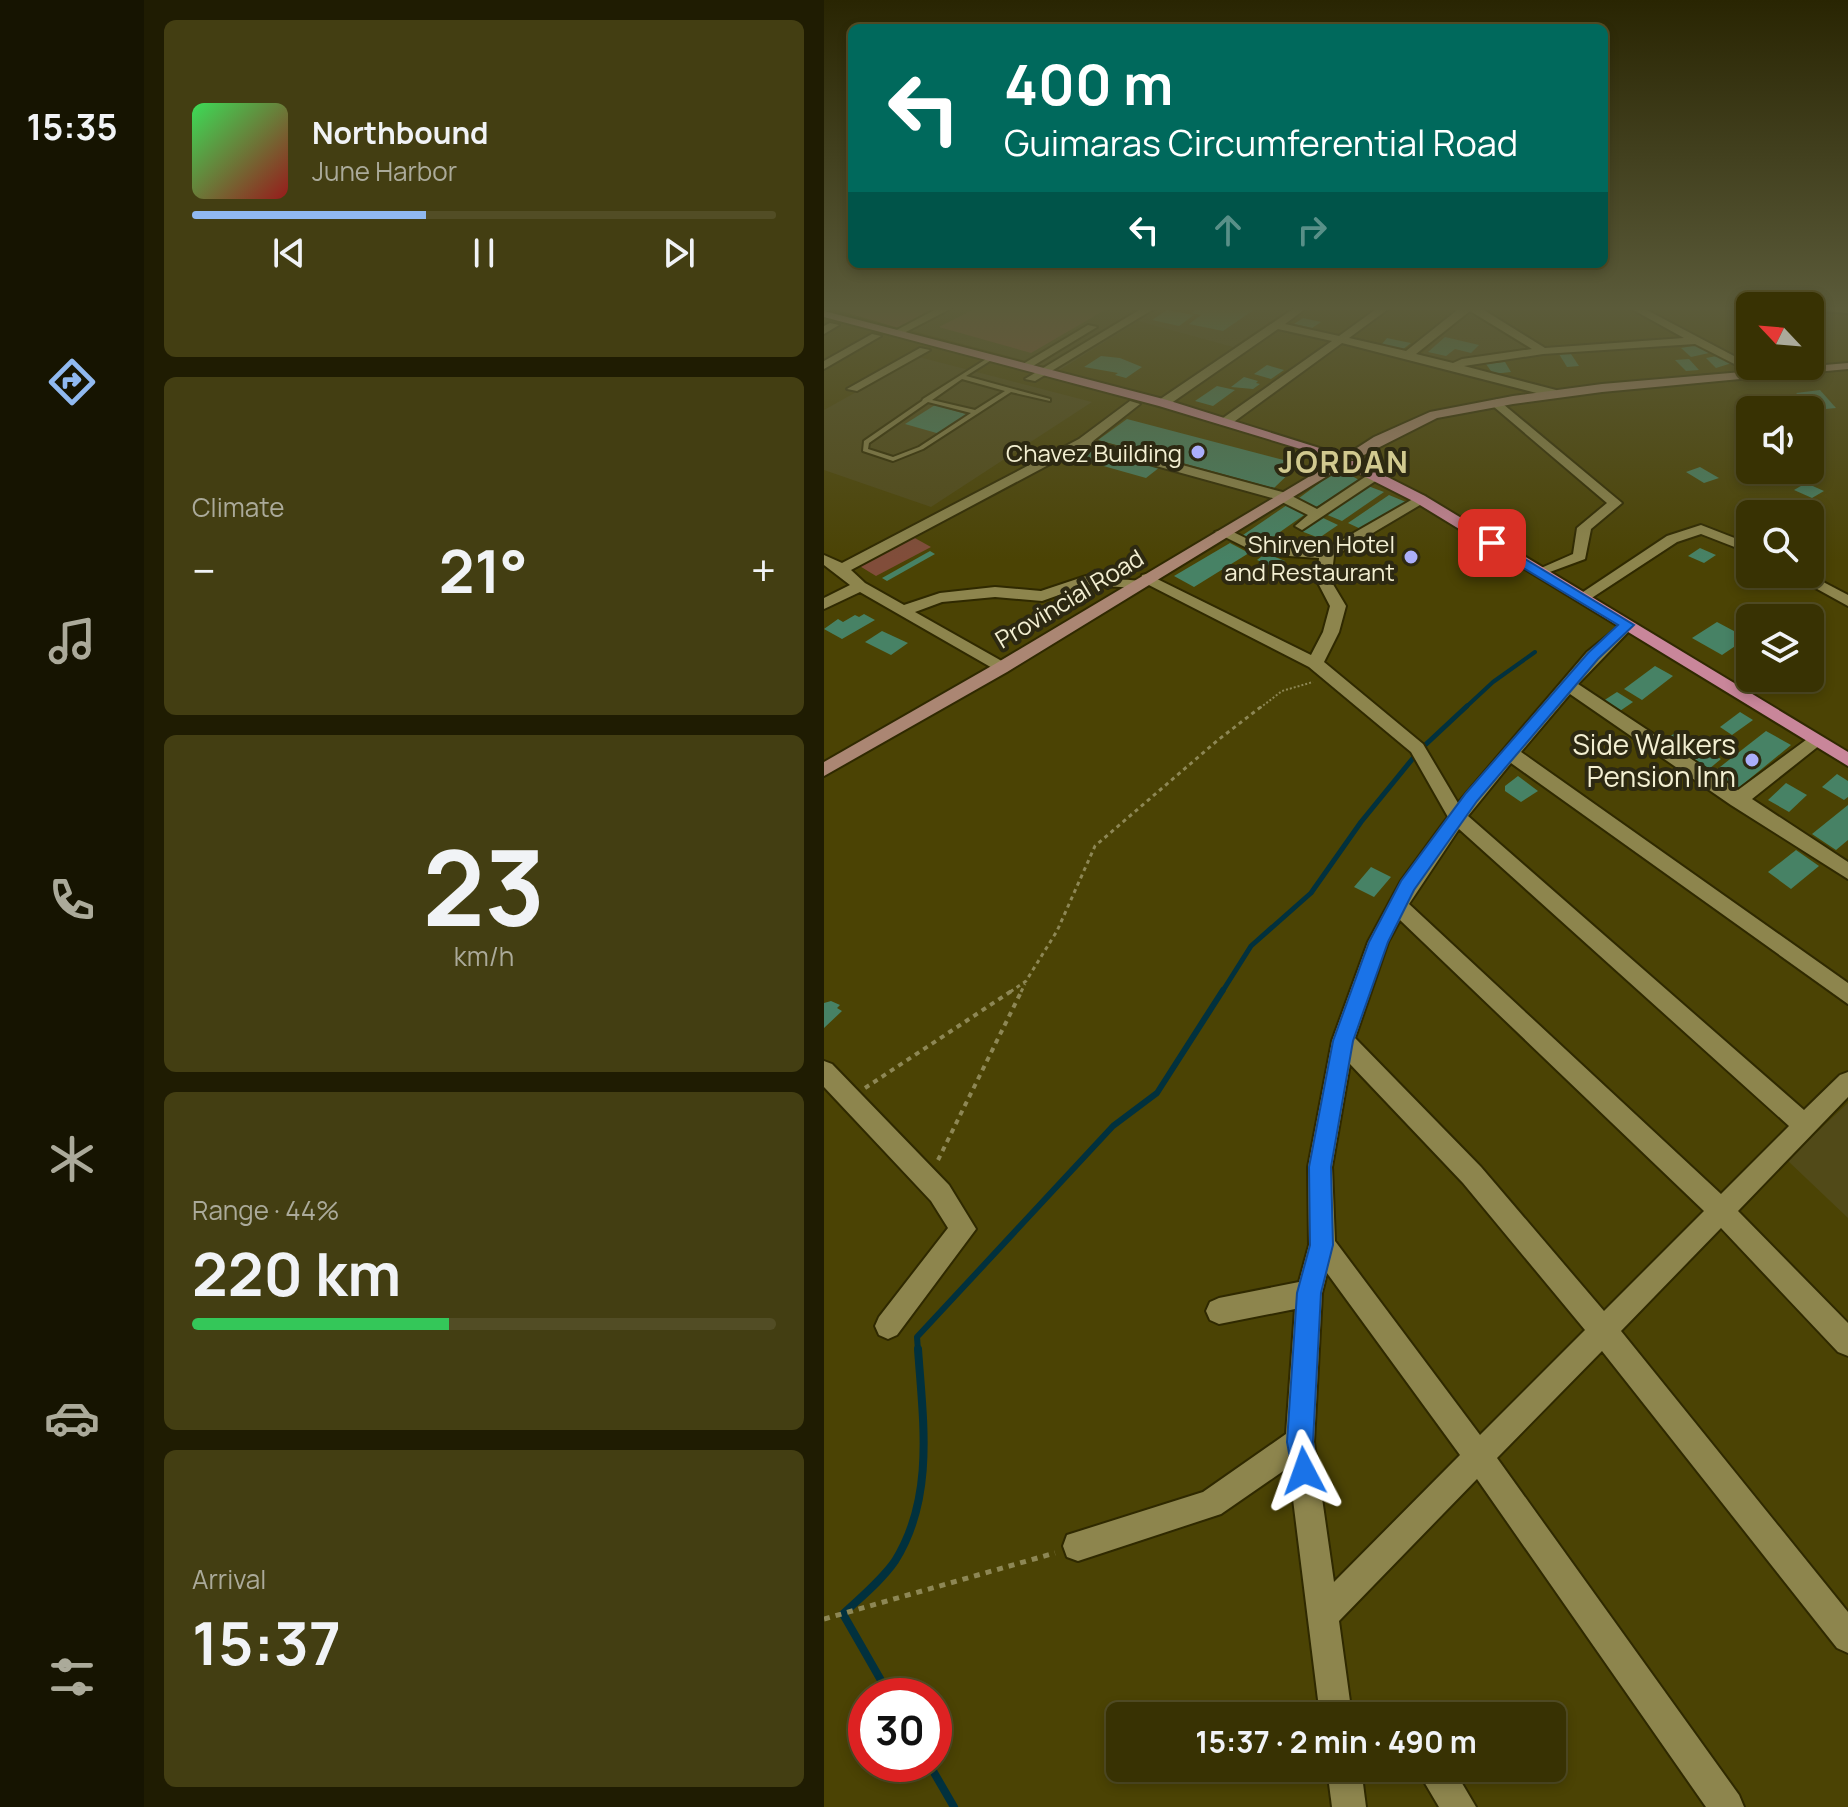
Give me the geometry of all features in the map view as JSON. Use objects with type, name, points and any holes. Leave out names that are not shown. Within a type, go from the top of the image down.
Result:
[{"type":"main road","points":[[1093,391],[1343,460]]},
{"type":"main road","points":[[1106,391],[1227,421],[1343,460],[1376,476],[1420,499],[1848,760]]},
{"type":"main road","name":"Provincial Road","points":[[824,770],[1001,668],[1378,440],[1434,415],[1570,391]]},
{"type":"street","points":[[1163,403],[1180,391]]},
{"type":"street","points":[[1227,421],[1268,391]]},
{"type":"street","points":[[1546,391],[1552,393]]},
{"type":"street","points":[[1497,403],[1615,503],[1584,528],[1580,556],[1539,572]]},
{"type":"street","points":[[842,569],[1083,442],[1134,404]]},
{"type":"street","points":[[1083,442],[1281,496],[1318,515]]},
{"type":"street","points":[[1302,526],[1376,476]]},
{"type":"street","points":[[1222,532],[1259,550],[1327,554],[1420,499]]},
{"type":"street","points":[[1582,598],[1672,539],[1701,529],[1736,543]]},
{"type":"street","points":[[1315,663],[1331,632],[1338,606],[1324,581],[1327,554]]},
{"type":"street","points":[[824,559],[842,569],[860,586],[1001,668]]},
{"type":"street","points":[[903,611],[940,598],[995,592],[1042,596],[1086,580],[1142,581],[1315,663],[1417,748],[1457,817],[1805,1126]]},
{"type":"street","points":[[824,604],[860,586]]},
{"type":"street","points":[[1823,588],[1848,601]]},
{"type":"street","points":[[1334,1702],[1300,1442],[1309,1293],[1322,1245],[1320,1167],[1343,1041],[1378,942],[1397,905],[1457,817],[1568,685],[1627,625]]},
{"type":"street","points":[[1568,685],[1848,872]]},
{"type":"street","points":[[1737,800],[1816,741]]},
{"type":"street","points":[[1510,753],[1848,995]]},
{"type":"street","points":[[1397,905],[1721,1211],[1848,1342]]},
{"type":"street","points":[[1343,1041],[1472,1175],[1603,1331],[1848,1637]]},
{"type":"street","points":[[1321,1617],[1848,1082]]},
{"type":"street","points":[[834,1085],[940,1193],[963,1229],[888,1326]]},
{"type":"street","points":[[1322,1245],[1478,1456],[1727,1807]]},
{"type":"street","points":[[1219,1311],[1309,1293]]},
{"type":"street","points":[[1078,1546],[1211,1504],[1300,1442]]},
{"type":"street","points":[[1346,1782],[1349,1807]]},
{"type":"street","points":[[1442,1782],[1459,1807]]},
{"type":"lane","points":[[939,391],[866,442],[865,450],[893,459],[921,448],[1008,391]]},
{"type":"lane","points":[[1015,391],[1048,400]]},
{"type":"lane","points":[[925,400],[977,412]]},
{"type":"path","points":[[927,1181],[1026,981],[1057,931],[1095,846],[1133,811],[1282,691],[1331,677]]},
{"type":"path","points":[[834,1085],[1026,981]]},
{"type":"path","points":[[824,1619],[1078,1546]]},
{"type":"shaded area","points":[[857,391],[1051,391],[1092,402],[931,507],[824,470],[824,410]]},
{"type":"shaded area","points":[[913,537],[931,547],[876,576],[858,565]]},
{"type":"shaded area","points":[[1848,1103],[1848,1218],[1787,1160]]},
{"type":"building","points":[[1209,391],[1233,391],[1213,406],[1195,401]]},
{"type":"building","points":[[1821,391],[1836,408],[1824,409],[1824,396],[1799,396],[1796,393]]},
{"type":"building","points":[[935,405],[969,415],[940,434],[905,424]]},
{"type":"building","name":"Chavez Building","points":[[1127,419],[1299,464],[1274,488],[1098,440]]},
{"type":"building","points":[[1089,447],[1160,467],[1146,478],[1075,458]]},
{"type":"building","points":[[1700,467],[1719,478],[1704,483],[1686,472]]},
{"type":"building","points":[[1345,472],[1359,480],[1315,508],[1295,501],[1329,476]]},
{"type":"building","points":[[1808,484],[1824,491],[1812,498],[1794,490]]},
{"type":"building","points":[[1368,486],[1384,492],[1342,521],[1325,514]]},
{"type":"building","points":[[1389,495],[1406,502],[1365,531],[1348,523]]},
{"type":"building","points":[[1287,505],[1307,513],[1260,546],[1240,537]]},
{"type":"building","points":[[1321,517],[1338,525],[1319,538],[1301,531]]},
{"type":"building","points":[[1230,543],[1249,553],[1194,587],[1174,576]]},
{"type":"building","points":[[1700,548],[1716,555],[1704,563],[1688,556]]},
{"type":"building","points":[[930,551],[935,554],[887,581],[882,578]]},
{"type":"building","points":[[1266,553],[1285,561],[1276,568],[1257,560]]},
{"type":"building","points":[[864,614],[875,620],[842,639],[824,629],[838,619],[843,622]]},
{"type":"building","points":[[1717,622],[1736,632],[1736,645],[1722,655],[1692,638]]},
{"type":"building","points":[[882,631],[908,643],[891,655],[865,642]]},
{"type":"building","points":[[1655,666],[1673,676],[1642,700],[1624,689]]},
{"type":"building","points":[[1617,692],[1633,702],[1620,711],[1603,701]]},
{"type":"building","points":[[1740,712],[1753,720],[1732,735],[1720,727]]},
{"type":"building","points":[[1678,731],[1700,745],[1688,753],[1666,739]]},
{"type":"building","name":"Side Walkers Pension Inn","points":[[1766,731],[1791,745],[1736,790],[1711,774]]},
{"type":"building","points":[[1702,748],[1721,759],[1709,769],[1690,758]]},
{"type":"building","points":[[1837,774],[1848,781],[1848,797],[1844,800],[1822,787]]},
{"type":"building","points":[[1518,776],[1538,791],[1521,802],[1505,791],[1505,786]]},
{"type":"building","points":[[1786,783],[1807,795],[1789,812],[1768,800]]},
{"type":"building","points":[[1848,805],[1848,840],[1836,850],[1812,834]]},
{"type":"building","points":[[1796,850],[1819,866],[1791,889],[1768,872]]},
{"type":"building","points":[[1371,867],[1391,877],[1374,897],[1354,887]]},
{"type":"building","points":[[831,1001],[840,1005],[837,1008],[842,1011],[824,1028],[824,1003]]},
{"type":"waterway","points":[[1465,708],[1493,682],[1535,652]]},
{"type":"waterway","points":[[1423,747],[1467,706]]},
{"type":"waterway","points":[[1222,992],[1251,946],[1311,893],[1361,822],[1414,757]]},
{"type":"waterway","points":[[918,1351],[917,1337],[1113,1126],[1157,1093],[1223,990]]},
{"type":"waterway","points":[[880,1678],[843,1614],[895,1561],[916,1511],[923,1458],[918,1349]]},
{"type":"waterway","points":[[939,1782],[954,1807]]},
{"type":"place","name":"Chavez Building","points":[[1198,452]]},
{"type":"place","name":"Shirven Hotel and Restaurant","points":[[1411,557]]},
{"type":"place","name":"Side Walkers Pension Inn","points":[[1752,760]]},
{"type":"district","name":"JORDAN","points":[[1344,461]]},
{"type":"route","points":[[1304,1471],[1300,1442],[1309,1293],[1322,1245],[1320,1167],[1338,1060],[1378,942],[1408,886],[1472,797],[1593,656],[1627,625],[1492,543]]}]
